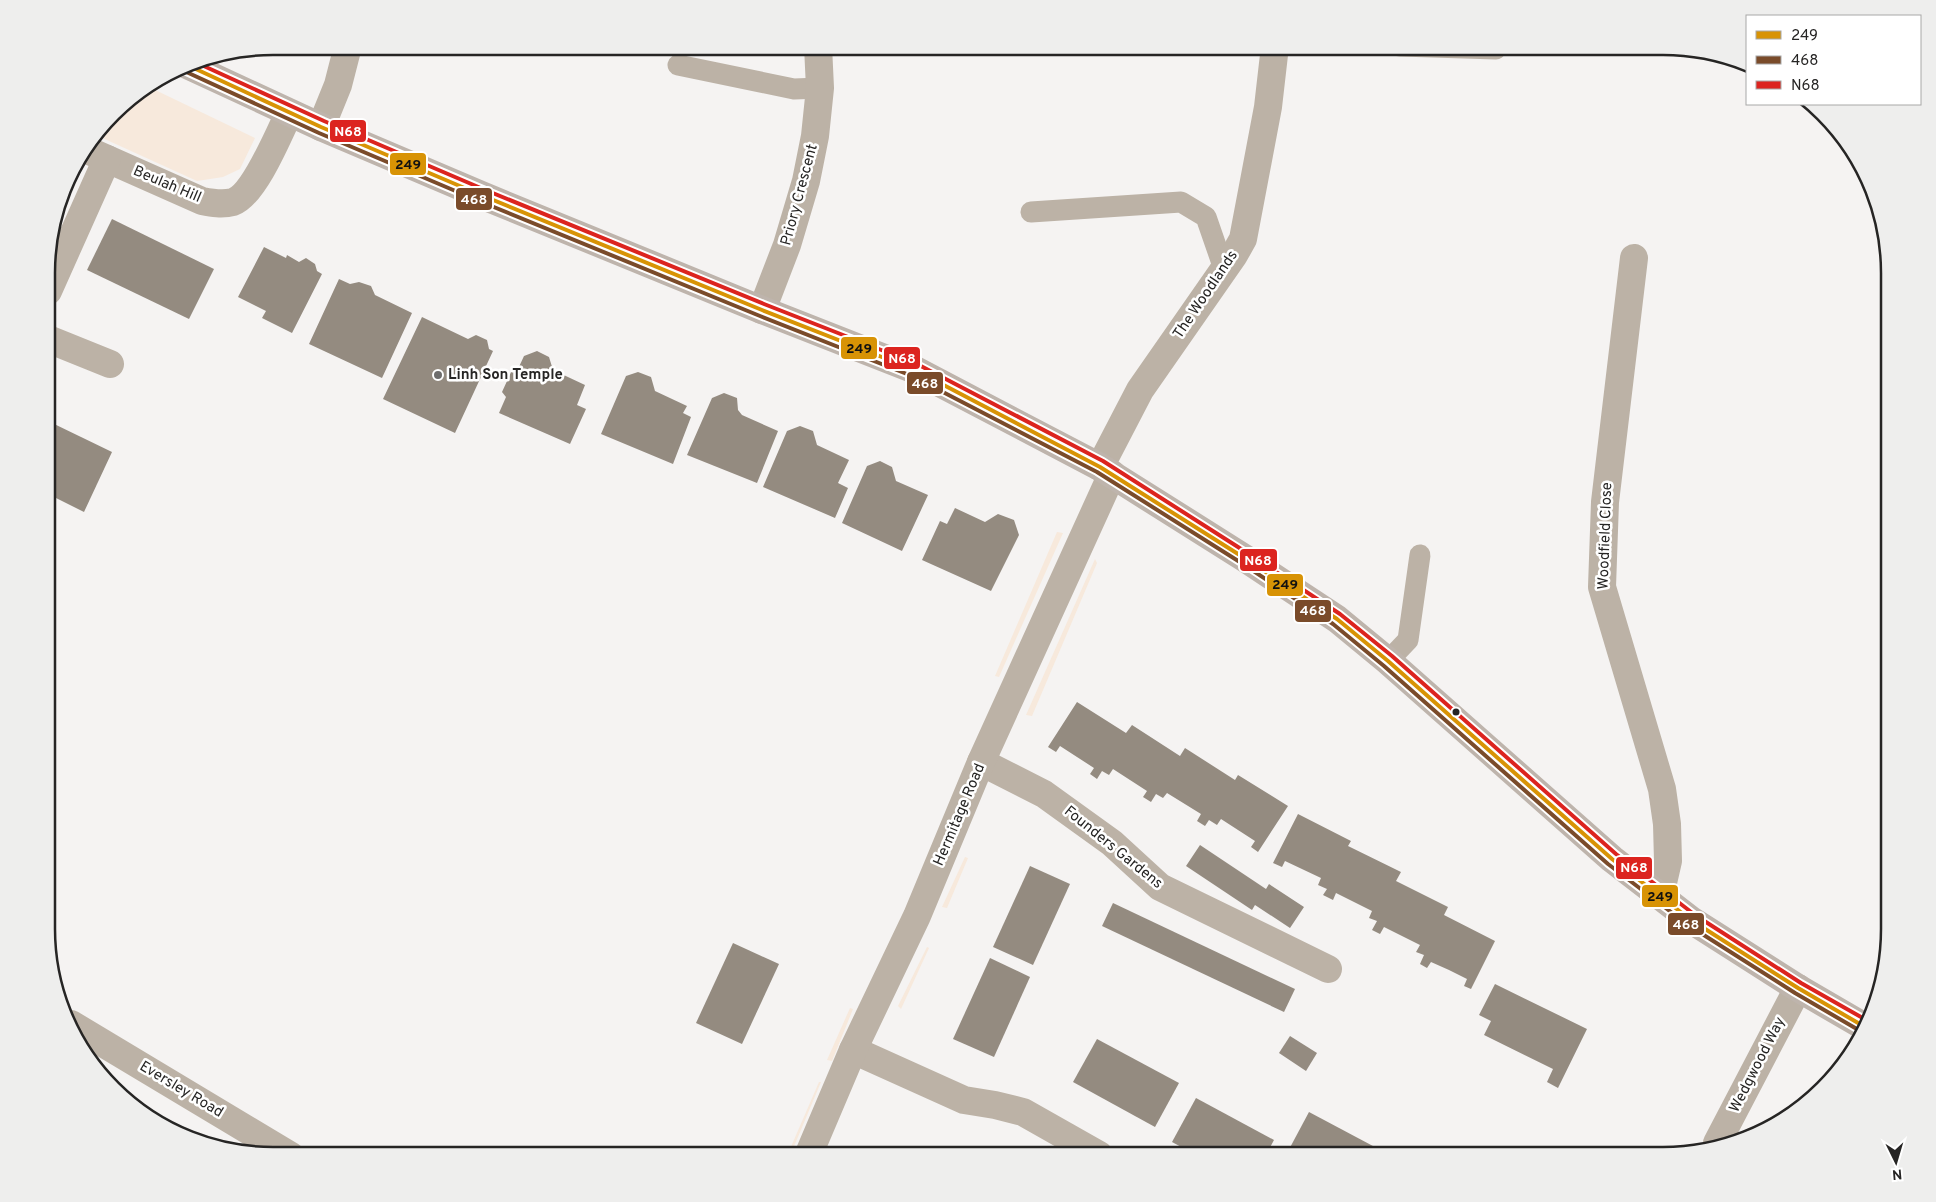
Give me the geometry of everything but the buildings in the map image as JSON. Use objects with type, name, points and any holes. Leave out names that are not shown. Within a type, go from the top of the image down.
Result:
[{"type":"main road","points":[[197,69],[289,113],[472,192],[915,370],[1106,470],[1337,619],[1388,661],[1612,859],[1691,920],[1798,988],[1859,1023]]},
{"type":"street","points":[[321,127],[338,85],[346,55]]},
{"type":"street","name":"Priory Crescent","points":[[762,310],[787,245],[806,182],[815,136],[820,88],[818,55]]},
{"type":"street","name":"The Woodlands","points":[[1106,470],[1140,390],[1243,239],[1268,107],[1275,55]]},
{"type":"street","name":"Beulah Hill","points":[[97,155],[202,201],[218,204],[235,202],[247,191],[258,175],[289,113]]},
{"type":"street","points":[[55,272],[97,155]]},
{"type":"street","name":"Woodfield Close","points":[[1634,258],[1605,502],[1602,587],[1662,789],[1667,824],[1668,861],[1660,896]]},
{"type":"street","points":[[55,342],[110,364]]},
{"type":"street","name":"Hermitage Road","points":[[812,1147],[853,1050],[918,916],[981,762],[1106,470]]},
{"type":"street","name":"Founders Gardens","points":[[981,762],[1044,794],[1112,843],[1160,888],[1328,969]]},
{"type":"street","name":"Wedgwood Way","points":[[1720,1140],[1798,988]]},
{"type":"street","name":"Eversley Road","points":[[80,1030],[276,1147]]},
{"type":"street","points":[[853,1050],[964,1100],[1023,1112],[1083,1147]]},
{"type":"lane","points":[[678,65],[794,89],[820,88]]},
{"type":"lane","points":[[1031,212],[1181,202],[1206,217],[1224,269]]},
{"type":"lane","points":[[1388,661],[1408,640],[1420,555]]},
{"type":"shaded area","points":[[155,90],[255,138],[240,169],[223,177],[197,181],[102,138],[129,109]]},
{"type":"shaded area","points":[[1057,532],[1063,533],[999,677],[995,676]]},
{"type":"shaded area","points":[[1095,559],[1097,563],[1032,716],[1026,715]]},
{"type":"shaded area","points":[[965,857],[968,858],[947,908],[942,907]]},
{"type":"shaded area","points":[[927,947],[929,948],[901,1009],[898,1006]]},
{"type":"shaded area","points":[[850,1008],[853,1009],[832,1061],[827,1060]]},
{"type":"shaded area","points":[[819,1082],[821,1082],[794,1147],[791,1147]]},
{"type":"transit line","name":"N68","points":[[205,66],[324,121],[483,189],[764,304],[917,364],[1103,461],[1340,614],[1392,656],[1616,854],[1695,915],[1801,983],[1862,1017]]},
{"type":"transit line","name":"249","points":[[197,69],[321,127],[481,195],[762,310],[915,370],[1100,467],[1337,619],[1388,661],[1612,859],[1691,920],[1798,988],[1859,1023]]},
{"type":"transit line","name":"468","points":[[188,73],[319,133],[479,201],[912,376],[1097,472],[1243,564],[1333,624],[1384,666],[1608,864],[1688,925],[1795,993],[1856,1029]]},
{"type":"place","name":"Linh Son Temple","points":[[438,375]]}]
